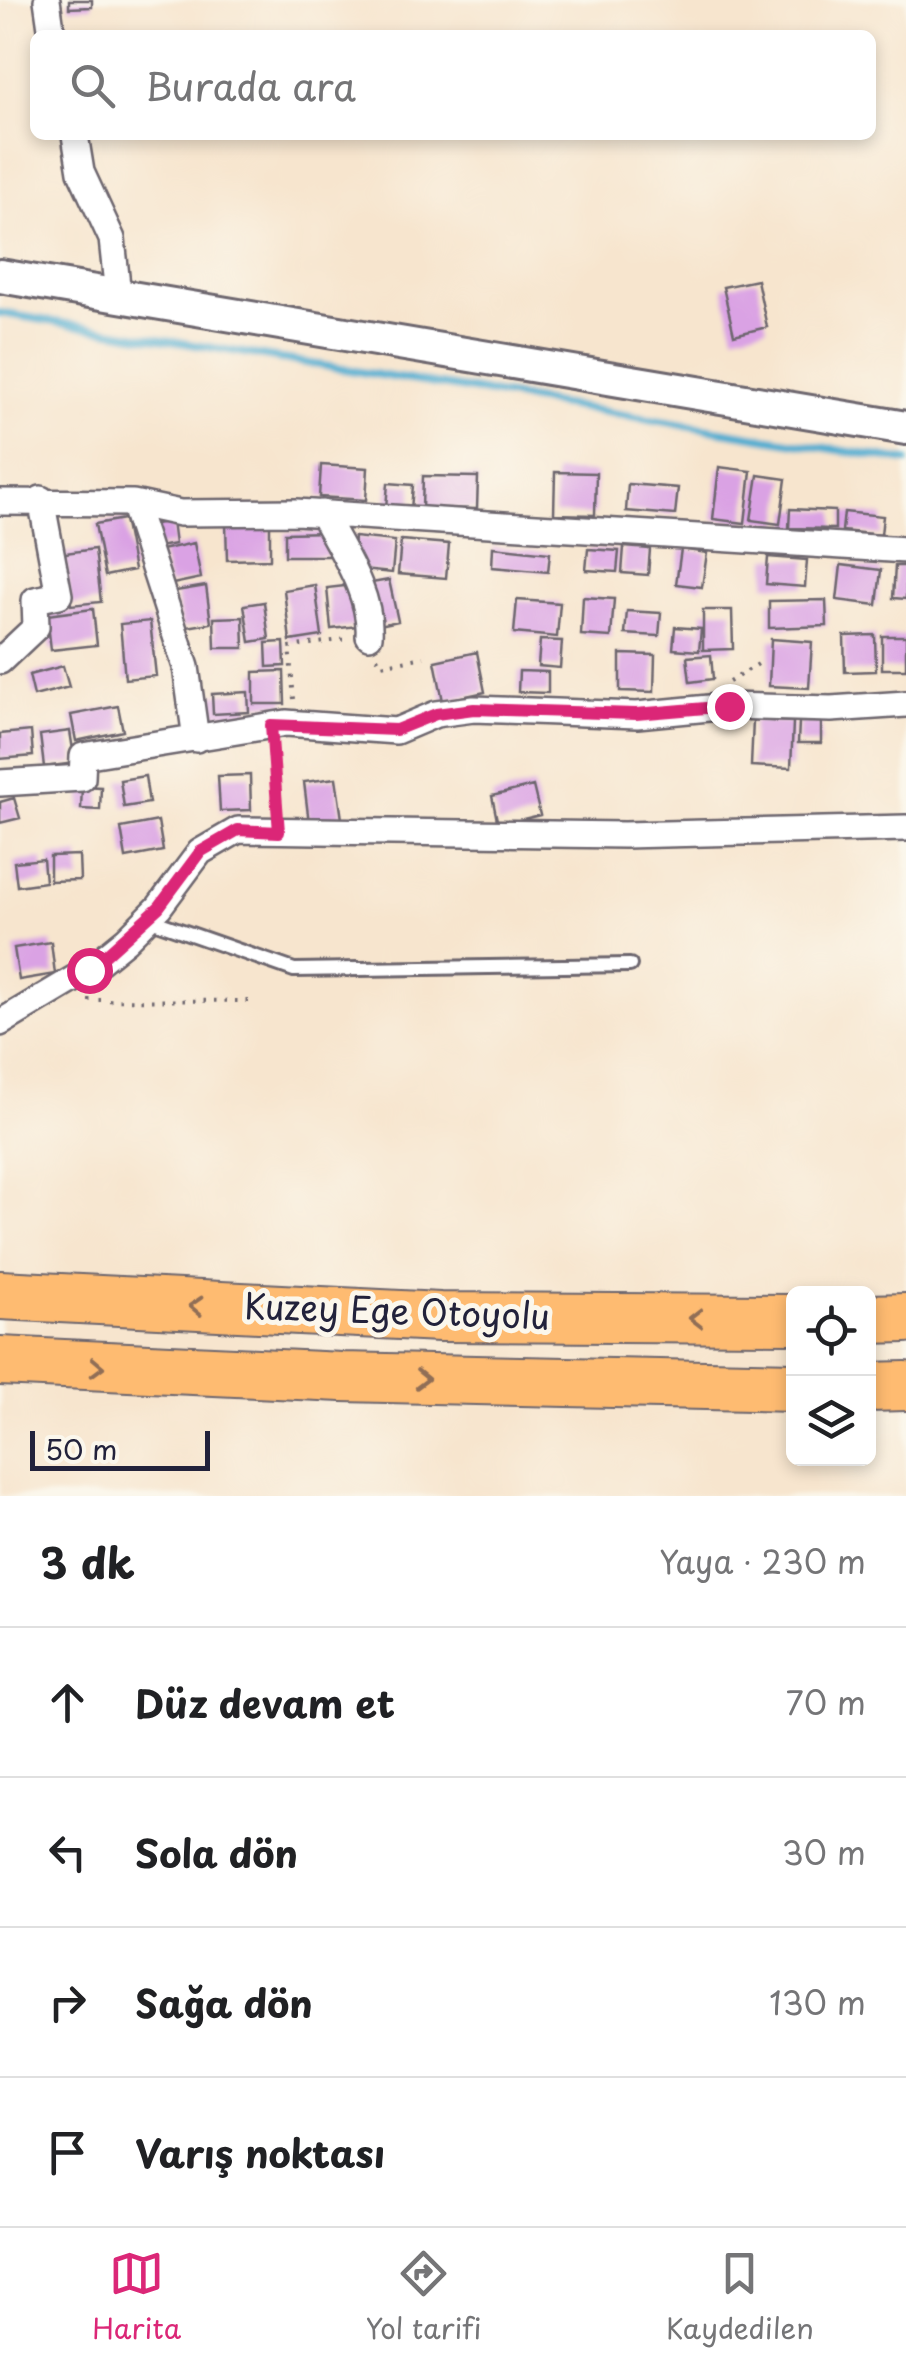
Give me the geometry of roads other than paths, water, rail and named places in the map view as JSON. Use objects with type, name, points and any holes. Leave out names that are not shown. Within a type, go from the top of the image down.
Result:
[{"type":"highway","name":"Kuzey Ege Otoyolu","points":[[0,1295],[440,1317],[786,1319]]},
{"type":"highway","points":[[876,1319],[906,1318]]},
{"type":"highway","name":"Kuzey Ege Otoyolu","points":[[0,1360],[342,1377],[786,1387]]},
{"type":"highway","points":[[876,1386],[906,1386]]},
{"type":"street","points":[[47,0],[51,30]]},
{"type":"street","points":[[76,140],[82,172],[112,239],[118,295]]},
{"type":"street","points":[[0,276],[906,428]]},
{"type":"street","points":[[0,662],[36,627],[35,600],[59,595],[42,499]]},
{"type":"street","points":[[0,502],[42,499],[133,503],[180,513],[322,514],[906,550]]},
{"type":"street","points":[[133,503],[186,666],[196,739]]},
{"type":"street","points":[[322,514],[358,583],[370,622],[369,636]]},
{"type":"street","points":[[0,782],[82,778],[83,756],[283,724],[396,730],[436,714],[474,709],[636,714],[729,706],[832,709],[906,704]]},
{"type":"street","points":[[0,1023],[89,970],[148,919],[200,852],[238,830],[624,834],[906,828]]},
{"type":"lane","points":[[148,919],[294,970],[630,965]]},
{"type":"waterway","points":[[0,313],[906,461]]}]
